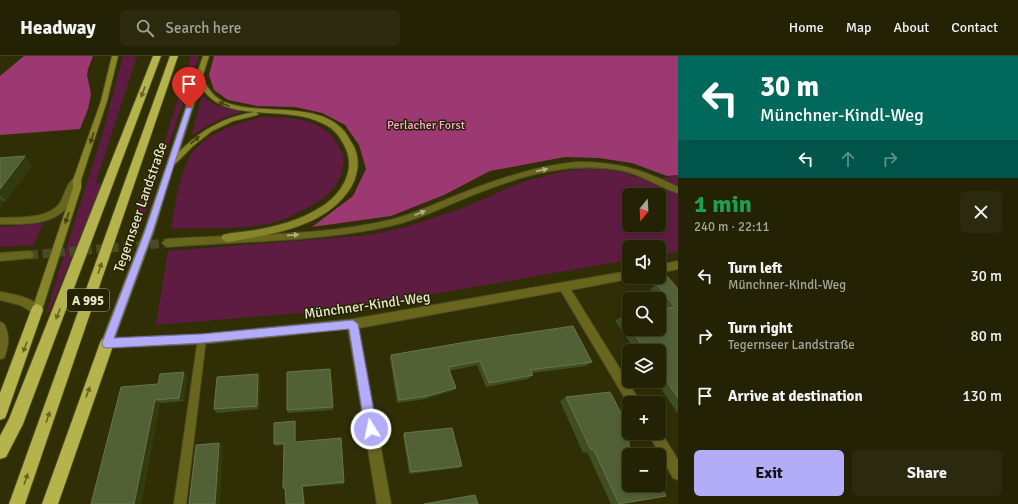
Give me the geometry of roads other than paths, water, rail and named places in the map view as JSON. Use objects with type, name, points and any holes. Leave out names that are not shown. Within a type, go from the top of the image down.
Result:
[{"type":"highway","points":[[0,451],[15,424],[157,56]]},
{"type":"highway","name":"A 995","points":[[17,504],[174,56]]},
{"type":"highway","points":[[0,412],[37,310]]},
{"type":"highway","points":[[50,504],[107,343]]},
{"type":"main road","points":[[37,310],[77,188],[77,180],[104,101],[115,56]]},
{"type":"main road","name":"Tegernseer Landstraße","points":[[107,343],[149,231],[206,56]]},
{"type":"main road","points":[[199,78],[205,91],[216,100],[226,105],[249,109],[290,112],[321,120],[340,133],[348,142],[355,162],[353,174],[341,194],[326,208],[306,220],[281,227],[226,238]]},
{"type":"main road","points":[[169,169],[185,148],[198,136],[226,120],[252,114],[290,112]]},
{"type":"street","points":[[168,243],[331,232],[383,225],[405,219],[512,177],[557,166],[599,165],[619,167],[646,176],[678,190]]},
{"type":"street","points":[[4,221],[37,218],[57,210],[63,205],[70,188],[77,180]]},
{"type":"street","points":[[0,257],[30,255]]},
{"type":"street","points":[[666,268],[678,265]]},
{"type":"street","name":"Münchner-Kindl-Weg","points":[[107,343],[202,339],[353,324],[564,288],[622,276]]},
{"type":"street","points":[[564,288],[631,396]]},
{"type":"street","points":[[0,296],[22,301],[37,310]]},
{"type":"street","points":[[353,324],[384,504]]},
{"type":"street","points":[[0,327],[3,332],[4,343],[0,354]]},
{"type":"street","points":[[658,440],[678,472]]},
{"type":"lane","points":[[180,504],[202,339]]},
{"type":"tunnel","points":[[29,255],[167,243]]},
{"type":"park label","name":"Perlacher Forst","points":[[426,125]]}]
